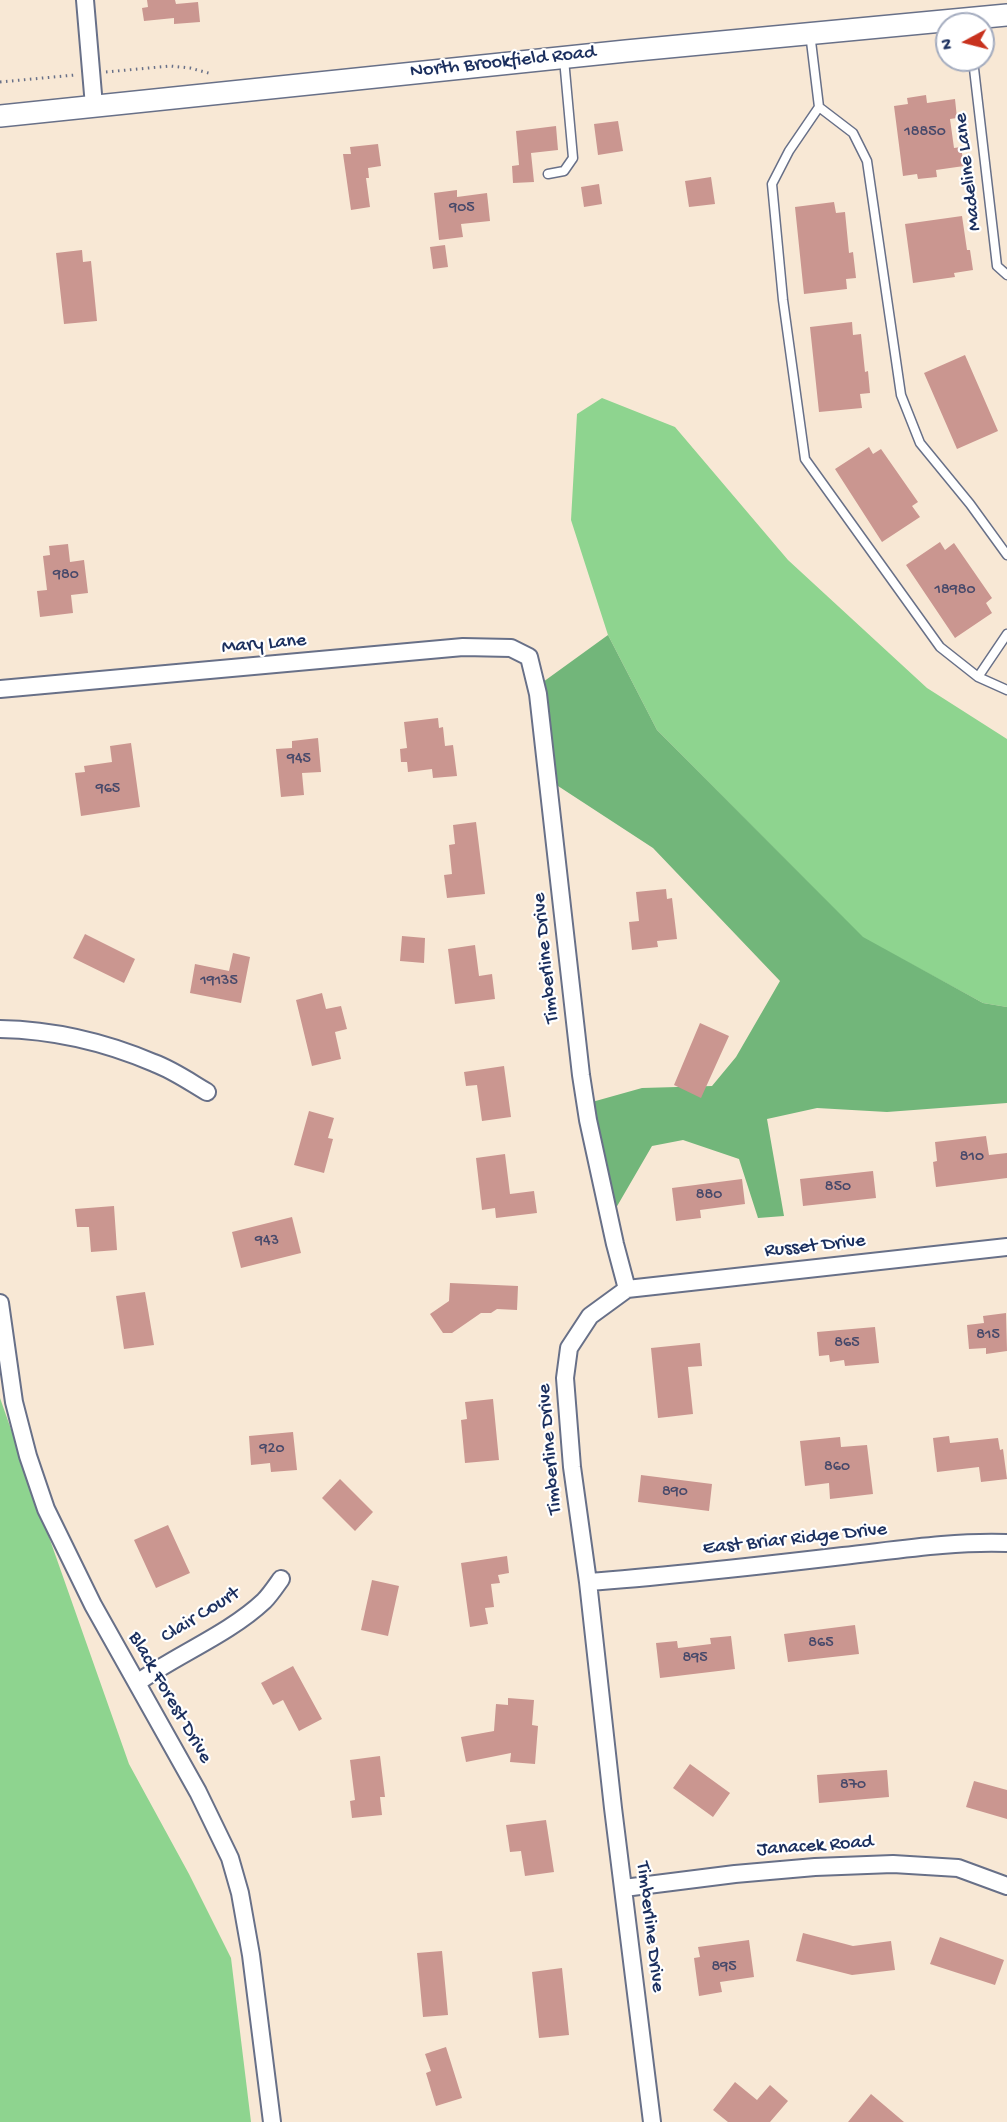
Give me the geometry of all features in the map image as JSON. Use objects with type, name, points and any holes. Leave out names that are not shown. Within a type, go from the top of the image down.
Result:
[{"type":"street","points":[[85,0],[94,106]]},
{"type":"street","name":"North Brookfield Road","points":[[0,116],[564,57],[935,24]]},
{"type":"street","name":"Mary Lane","points":[[0,688],[463,647],[511,648],[529,657]]},
{"type":"street","name":"Timberline Drive","points":[[529,657],[538,694],[572,1000],[588,1120],[627,1289],[590,1316],[569,1348],[565,1378],[572,1467],[588,1582],[652,2122]]},
{"type":"street","points":[[0,1029],[54,1033],[89,1040],[156,1063],[207,1092]]},
{"type":"street","name":"Russet Drive","points":[[627,1289],[1007,1247]]},
{"type":"street","name":"Black Forest Drive","points":[[0,1303],[14,1402],[28,1456],[46,1509],[98,1615],[198,1792],[230,1858],[248,1934],[272,2122]]},
{"type":"street","name":"East Briar Ridge Drive","points":[[588,1582],[743,1568],[903,1549],[1007,1543]]},
{"type":"street","name":"Clair Court","points":[[137,1683],[159,1666],[248,1614],[265,1600],[281,1579]]},
{"type":"street","name":"Janacek Road","points":[[624,1888],[735,1874],[815,1867],[893,1864],[958,1868],[1007,1886]]},
{"type":"lane","points":[[810,33],[819,108],[789,151],[772,184],[783,300],[805,459],[940,647],[978,677],[1007,690]]},
{"type":"lane","points":[[548,174],[564,171],[573,158],[564,57]]},
{"type":"lane","name":"Madeline Lane","points":[[974,72],[997,266],[1007,275]]},
{"type":"lane","points":[[819,108],[853,133],[867,162],[901,395],[920,443],[970,504],[1007,555]]},
{"type":"lane","points":[[978,677],[1007,634]]},
{"type":"path","points":[[0,82],[170,66],[217,75]]},
{"type":"green space","points":[[602,398],[675,427],[788,560],[927,688],[1007,739],[1007,1007],[983,1003],[863,938],[657,730],[608,635],[571,520],[577,414]]},
{"type":"green space","points":[[608,635],[657,730],[863,937],[983,1003],[1007,1007],[1007,1103],[887,1112],[817,1108],[767,1119],[784,1216],[758,1218],[739,1159],[683,1140],[652,1146],[616,1208],[600,1146],[592,1102],[642,1088],[712,1086],[736,1057],[780,981],[653,848],[558,786],[543,682]]},
{"type":"green space","points":[[0,1398],[129,1764],[189,1874],[231,1958],[251,2122],[0,2122]]},
{"type":"building","points":[[147,0],[175,0],[176,4],[198,2],[200,22],[174,24],[174,18],[144,21],[142,8],[148,7]]},
{"type":"building","points":[[926,95],[927,103],[955,99],[957,118],[950,119],[954,148],[961,147],[964,166],[936,170],[937,177],[918,179],[917,174],[903,176],[894,106],[908,104],[907,98]]},
{"type":"building","points":[[618,121],[623,151],[598,155],[594,124]]},
{"type":"building","points":[[556,126],[558,150],[531,153],[534,182],[513,183],[512,166],[519,165],[516,131]]},
{"type":"building","points":[[378,144],[381,166],[368,168],[369,178],[366,178],[370,207],[351,210],[343,154],[351,154],[350,147]]},
{"type":"building","points":[[711,177],[715,204],[689,207],[685,181]]},
{"type":"building","points":[[599,184],[602,204],[584,207],[581,187]]},
{"type":"building","points":[[457,190],[457,197],[487,193],[490,221],[461,224],[463,237],[439,240],[434,193]]},
{"type":"building","points":[[834,202],[836,213],[845,212],[849,253],[853,252],[856,278],[846,279],[847,289],[804,294],[795,207]]},
{"type":"building","points":[[962,216],[967,250],[970,250],[973,270],[954,273],[955,277],[913,283],[905,224]]},
{"type":"building","points":[[445,245],[448,267],[433,269],[430,247]]},
{"type":"building","points":[[82,250],[83,262],[91,261],[97,321],[64,324],[56,253]]},
{"type":"building","points":[[852,322],[853,335],[861,334],[870,393],[860,394],[862,408],[819,412],[810,327]]},
{"type":"building","points":[[965,355],[998,431],[957,449],[924,373]]},
{"type":"building","points":[[869,447],[873,454],[881,449],[918,502],[912,506],[920,517],[882,542],[835,469]]},
{"type":"building","points":[[940,542],[945,550],[954,543],[992,598],[986,603],[992,613],[955,638],[906,565]]},
{"type":"building","points":[[68,544],[70,562],[84,560],[88,593],[71,595],[73,613],[40,617],[37,591],[47,590],[43,556],[50,555],[49,546]]},
{"type":"building","points":[[438,718],[439,728],[443,727],[445,746],[453,745],[457,776],[433,778],[432,769],[408,772],[407,762],[401,762],[400,749],[407,748],[404,722]]},
{"type":"building","points":[[318,738],[321,772],[302,773],[304,795],[281,797],[276,749],[292,748],[292,741]]},
{"type":"building","points":[[131,743],[140,807],[81,816],[75,773],[85,772],[84,766],[112,762],[110,746]]},
{"type":"building","points":[[476,822],[485,894],[447,898],[444,875],[452,874],[449,845],[455,844],[453,825]]},
{"type":"building","points":[[666,889],[667,899],[672,898],[677,939],[657,941],[658,947],[632,950],[629,922],[639,921],[636,892]]},
{"type":"building","points":[[85,934],[135,959],[124,983],[73,958]]},
{"type":"building","points":[[402,936],[425,938],[424,963],[400,961]]},
{"type":"building","points":[[475,945],[479,976],[492,974],[495,999],[455,1004],[448,949]]},
{"type":"building","points":[[233,953],[250,957],[241,1003],[190,993],[195,964],[229,971]]},
{"type":"building","points":[[322,993],[326,1009],[341,1006],[347,1029],[335,1032],[341,1059],[312,1066],[296,1000]]},
{"type":"building","points":[[700,1023],[729,1036],[701,1098],[674,1085]]},
{"type":"building","points":[[504,1066],[511,1117],[482,1121],[477,1085],[466,1086],[464,1072]]},
{"type":"building","points":[[309,1111],[334,1118],[328,1138],[333,1139],[324,1173],[294,1165]]},
{"type":"building","points":[[986,1136],[989,1155],[1007,1153],[1007,1178],[936,1187],[933,1162],[937,1161],[935,1142]]},
{"type":"building","points":[[505,1154],[510,1194],[534,1191],[537,1213],[496,1218],[495,1208],[482,1210],[476,1158]]},
{"type":"building","points":[[873,1171],[876,1198],[803,1206],[800,1179]]},
{"type":"building","points":[[742,1179],[745,1204],[700,1210],[701,1218],[676,1221],[672,1188]]},
{"type":"building","points":[[114,1206],[117,1250],[91,1252],[89,1227],[77,1227],[75,1209]]},
{"type":"building","points":[[292,1217],[301,1253],[241,1268],[232,1232]]},
{"type":"building","points":[[450,1283],[518,1286],[517,1310],[497,1309],[491,1313],[481,1313],[452,1333],[443,1333],[430,1314],[449,1301]]},
{"type":"building","points":[[145,1292],[154,1345],[124,1349],[116,1296]]},
{"type":"building","points":[[1006,1313],[1007,1351],[986,1354],[986,1348],[969,1349],[967,1325],[984,1323],[983,1316]]},
{"type":"building","points":[[875,1327],[879,1363],[845,1366],[844,1360],[830,1362],[829,1355],[819,1356],[817,1332]]},
{"type":"building","points":[[700,1343],[702,1366],[688,1367],[693,1414],[658,1418],[651,1348]]},
{"type":"building","points":[[493,1399],[499,1460],[465,1463],[461,1420],[467,1419],[465,1402]]},
{"type":"building","points":[[293,1432],[297,1470],[271,1472],[270,1463],[251,1465],[249,1436]]},
{"type":"building","points":[[949,1436],[950,1443],[998,1438],[1000,1450],[1003,1449],[1007,1479],[981,1482],[979,1467],[937,1472],[933,1438]]},
{"type":"building","points":[[840,1437],[841,1447],[867,1445],[873,1494],[830,1499],[829,1483],[805,1486],[800,1441]]},
{"type":"building","points":[[641,1475],[712,1484],[709,1511],[638,1502]]},
{"type":"building","points":[[340,1479],[373,1512],[355,1531],[322,1498]]},
{"type":"building","points":[[168,1525],[190,1573],[156,1588],[134,1540]]},
{"type":"building","points":[[507,1556],[509,1573],[498,1575],[500,1583],[491,1584],[494,1607],[485,1608],[488,1624],[470,1627],[461,1563]]},
{"type":"building","points":[[372,1580],[399,1586],[388,1636],[361,1630]]},
{"type":"building","points":[[855,1625],[859,1654],[788,1662],[784,1634]]},
{"type":"building","points":[[731,1636],[735,1669],[660,1678],[656,1643],[677,1641],[678,1648],[711,1644],[710,1638]]},
{"type":"building","points":[[293,1666],[322,1719],[299,1731],[283,1700],[273,1705],[261,1683]]},
{"type":"building","points":[[508,1698],[534,1700],[532,1725],[538,1726],[535,1764],[510,1762],[511,1753],[466,1762],[461,1737],[494,1731],[496,1704],[508,1705]]},
{"type":"building","points":[[380,1756],[385,1797],[380,1797],[382,1815],[352,1818],[350,1801],[355,1800],[350,1760]]},
{"type":"building","points":[[690,1764],[730,1793],[713,1817],[673,1788]]},
{"type":"building","points":[[887,1770],[889,1797],[819,1803],[817,1775]]},
{"type":"building","points":[[974,1781],[1007,1790],[1007,1819],[966,1807]]},
{"type":"building","points":[[546,1820],[554,1872],[525,1876],[521,1851],[510,1852],[506,1825]]},
{"type":"building","points":[[803,1933],[853,1946],[891,1941],[895,1970],[852,1975],[796,1961]]},
{"type":"building","points":[[940,1937],[1004,1960],[995,1985],[930,1964]]},
{"type":"building","points":[[749,1940],[754,1977],[720,1982],[722,1992],[699,1996],[694,1958],[700,1957],[698,1947]]},
{"type":"building","points":[[442,1951],[448,2015],[423,2017],[417,1953]]},
{"type":"building","points":[[562,1968],[569,2035],[539,2038],[532,1972]]},
{"type":"building","points":[[446,2047],[462,2098],[436,2106],[426,2073],[431,2071],[425,2054]]},
{"type":"building","points":[[735,2082],[757,2100],[770,2085],[788,2101],[770,2122],[728,2122],[713,2110]]},
{"type":"building","points":[[871,2094],[904,2122],[848,2122]]}]
